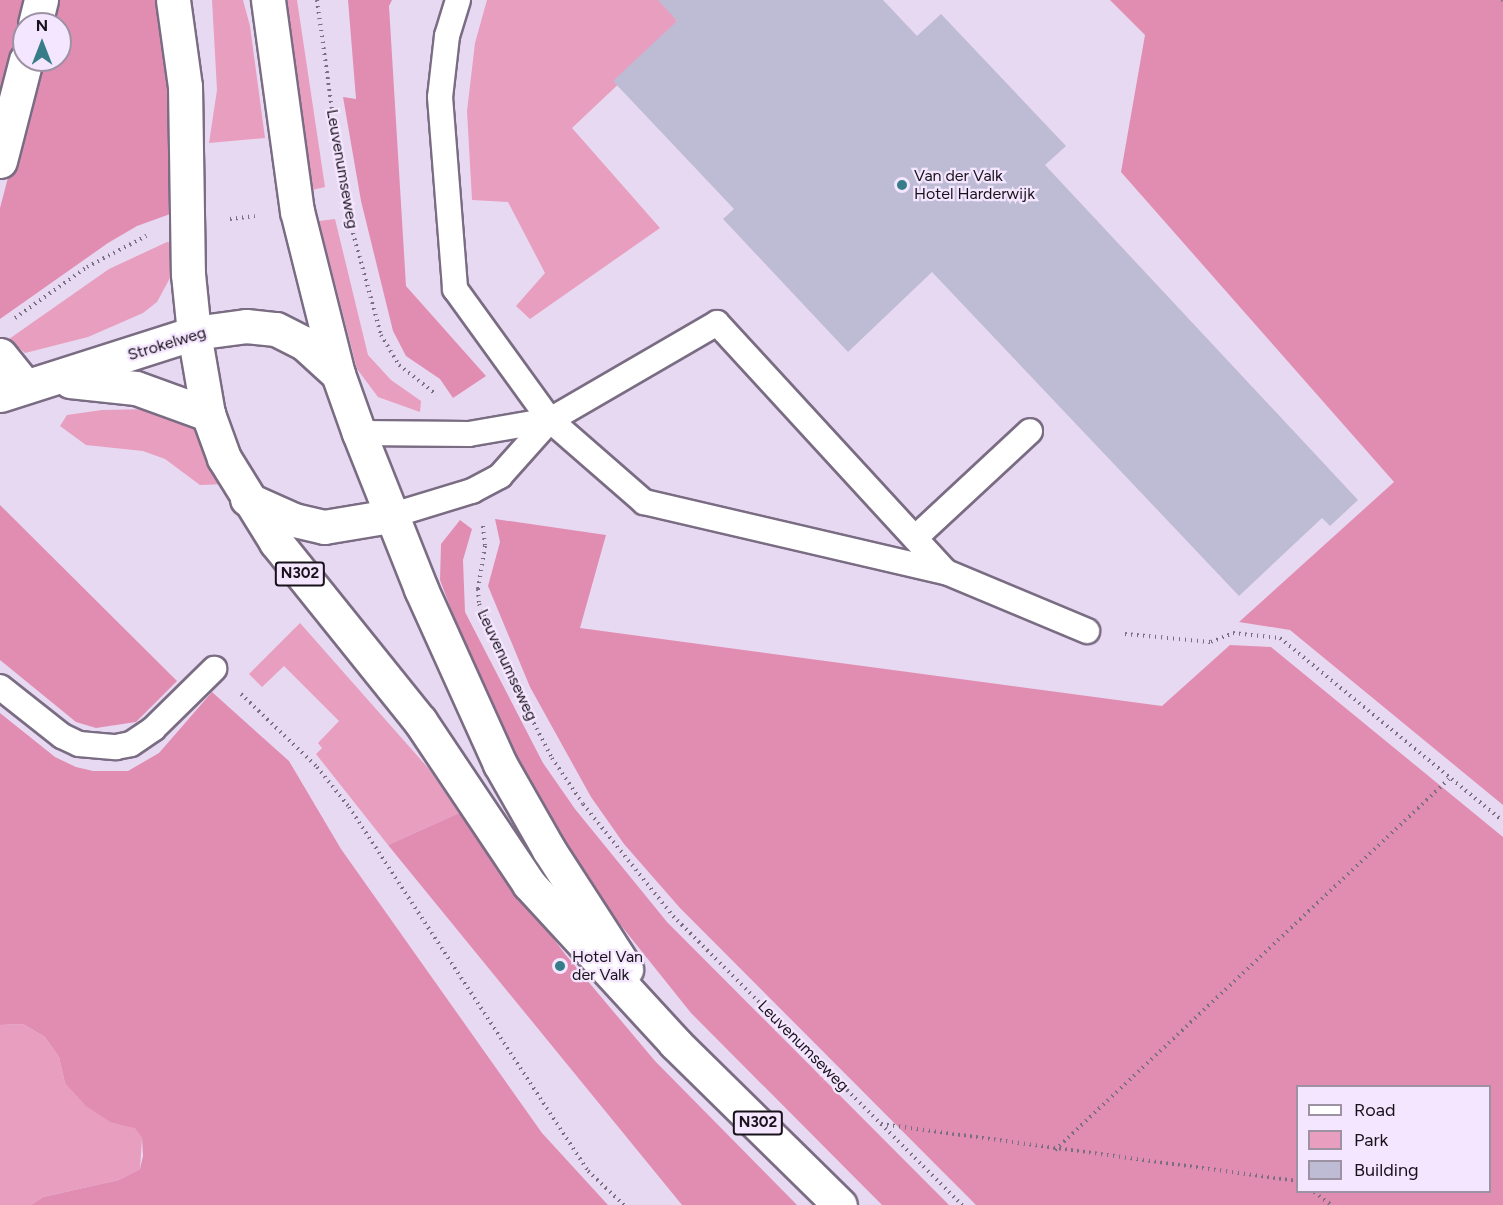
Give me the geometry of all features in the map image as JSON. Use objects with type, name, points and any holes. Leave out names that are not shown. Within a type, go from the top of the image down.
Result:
[{"type":"main road","name":"N302","points":[[173,0],[185,86],[188,273],[194,333],[208,414],[224,459],[247,499],[282,550],[420,721],[529,884],[675,1043],[840,1205]]},
{"type":"main road","name":"N302","points":[[268,0],[297,211],[338,374],[390,516],[500,764],[549,850],[675,1043]]},
{"type":"main road","points":[[0,161],[23,72]]},
{"type":"main road","name":"Strokelweg","points":[[27,387],[194,333],[246,326],[276,329],[304,343],[338,374]]},
{"type":"main road","points":[[0,355],[27,387]]},
{"type":"main road","name":"Strokelweg","points":[[27,387],[136,388],[208,414]]},
{"type":"main road","points":[[247,499],[294,520],[324,527],[390,516]]},
{"type":"lane","points":[[458,0],[447,36],[440,97],[455,289],[550,420],[644,502],[946,572],[1087,631]]},
{"type":"lane","points":[[390,516],[472,491],[500,476],[550,420],[717,323],[946,572]]},
{"type":"lane","points":[[359,433],[452,434],[550,420]]},
{"type":"lane","points":[[915,538],[1030,431]]},
{"type":"lane","points":[[0,687],[62,736],[79,744],[116,747],[131,744],[153,729],[214,669]]},
{"type":"path","name":"Leuvenumseweg","points":[[317,0],[345,204],[381,335],[399,365],[433,390],[452,434]]},
{"type":"path","name":"Leuvenumseweg","points":[[472,491],[485,546],[478,589],[479,604],[509,673]]},
{"type":"path","points":[[1087,631],[1211,642],[1233,633],[1280,638],[1503,821]]},
{"type":"path","points":[[214,669],[317,767],[349,807],[588,1171],[624,1205]]},
{"type":"path","name":"Leuvenumseweg","points":[[513,683],[552,758],[617,850],[673,916],[962,1205]]},
{"type":"path","points":[[1055,1150],[1449,779]]},
{"type":"path","points":[[880,1124],[1055,1150],[1296,1181]]},
{"type":"path","points":[[1316,1193],[1331,1205]]},
{"type":"green space","points":[[212,0],[243,0],[250,26],[265,138],[209,143],[217,90]]},
{"type":"green space","points":[[281,0],[297,0],[325,187],[312,190]]},
{"type":"green space","points":[[487,0],[682,0],[670,11],[680,26],[572,128],[660,228],[530,319],[516,306],[545,273],[508,202],[472,200],[467,111],[475,43]]},
{"type":"green space","points":[[335,219],[368,355],[391,380],[421,401],[420,412],[378,397],[357,369],[319,221]]},
{"type":"green space","points":[[167,242],[172,243],[170,278],[157,302],[143,313],[88,337],[25,353],[9,339],[109,269]]},
{"type":"green space","points":[[152,409],[179,419],[194,429],[227,484],[200,485],[165,459],[143,451],[86,445],[60,426],[67,415],[102,410]]},
{"type":"green space","points":[[300,623],[429,769],[459,813],[388,845],[316,754],[322,748],[318,743],[339,721],[284,666],[262,687],[249,674]]},
{"type":"green space","points":[[23,1024],[45,1037],[59,1057],[65,1083],[112,1123],[135,1127],[142,1138],[140,1169],[119,1180],[43,1197],[31,1205],[0,1205],[0,1025]]},
{"type":"shaded area","points":[[0,0],[28,0],[25,12],[12,12],[12,64],[0,112]]},
{"type":"shaded area","points":[[55,0],[163,0],[171,64],[173,213],[137,226],[108,243],[0,319],[0,208],[36,72],[72,72],[72,12],[52,12]]},
{"type":"shaded area","points":[[348,0],[392,0],[389,6],[406,286],[486,376],[453,398],[440,379],[406,356],[393,331],[361,201],[343,97],[356,99]]},
{"type":"shaded area","points":[[1110,0],[1503,0],[1503,805],[1290,630],[1239,622],[1394,482],[1121,172],[1145,35]]},
{"type":"shaded area","points":[[0,505],[177,681],[136,722],[96,728],[76,722],[0,660]]},
{"type":"shaded area","points":[[495,519],[606,535],[580,628],[1162,706],[1230,645],[1271,647],[1503,837],[1503,1205],[976,1205],[680,908],[624,844],[591,797],[530,687],[488,586],[500,542]]},
{"type":"shaded area","points":[[460,520],[472,529],[463,560],[465,612],[543,763],[575,809],[667,922],[949,1205],[882,1205],[691,1013],[591,888],[486,702],[440,580],[441,544]]},
{"type":"shaded area","points":[[212,692],[289,761],[341,849],[542,1133],[608,1205],[31,1205],[43,1197],[119,1180],[140,1169],[143,1156],[142,1138],[135,1128],[112,1123],[86,1106],[65,1083],[59,1057],[45,1037],[23,1024],[0,1025],[0,713],[55,757],[76,767],[93,771],[128,771],[159,753]]},
{"type":"shaded area","points":[[459,813],[565,954],[655,1061],[797,1205],[682,1205],[388,845]]},
{"type":"building","points":[[658,0],[883,0],[917,36],[941,14],[1066,146],[1045,165],[1358,500],[1330,526],[1322,518],[1239,596],[932,272],[848,352],[723,219],[734,209],[613,81],[677,21]]},
{"type":"place","name":"Van der Valk Hotel Harderwijk","points":[[902,185]]},
{"type":"place","name":"Hotel Van der Valk","points":[[560,966]]}]
